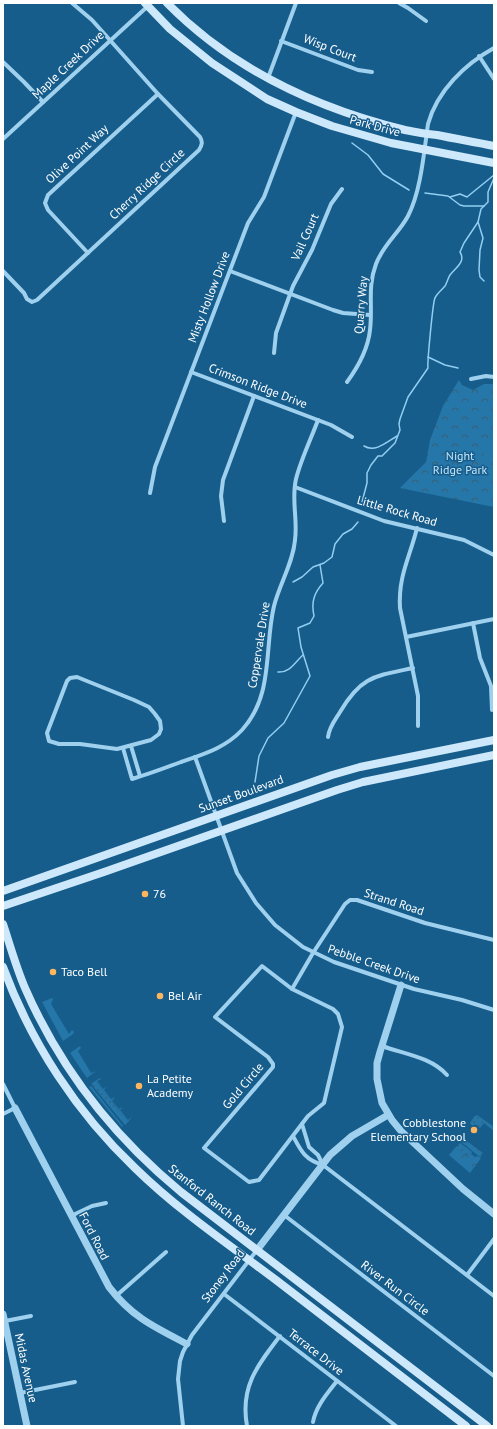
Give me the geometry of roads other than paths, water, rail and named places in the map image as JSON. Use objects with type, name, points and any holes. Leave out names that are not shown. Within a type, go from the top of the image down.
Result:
[{"type":"main road","name":"Park Drive","points":[[167,3],[196,31],[220,50],[266,77],[301,94],[338,109],[405,130],[426,142],[494,163]]},
{"type":"main road","name":"Park Drive","points":[[146,5],[170,29],[231,76],[267,99],[296,112],[350,132],[391,143],[426,142],[494,146]]},
{"type":"main road","name":"Sunset Boulevard","points":[[3,892],[304,784],[360,767],[494,740]]},
{"type":"main road","points":[[3,906],[99,874],[309,798],[363,782],[494,755]]},
{"type":"main road","name":"Stanford Ranch Road","points":[[3,924],[25,987],[58,1052],[95,1105],[133,1149],[181,1192],[487,1426]]},
{"type":"main road","name":"Stanford Ranch Road","points":[[3,967],[35,1038],[60,1079],[99,1130],[135,1168],[173,1202],[466,1426]]},
{"type":"main road","points":[[35,1038],[58,1052],[57,1062],[60,1079]]},
{"type":"street","name":"Cherry Ridge Circle","points":[[3,271],[24,293],[27,299],[32,302],[37,300],[199,150],[202,145],[200,137],[158,94],[84,12],[72,3]]},
{"type":"street","points":[[266,77],[296,3]]},
{"type":"street","points":[[399,3],[426,21]]},
{"type":"street","name":"Maple Creek Drive","points":[[3,139],[146,5]]},
{"type":"street","name":"Wisp Court","points":[[281,41],[358,70],[372,72]]},
{"type":"street","name":"Quarry Way","points":[[347,382],[354,373],[364,354],[370,330],[370,290],[376,264],[387,244],[402,225],[412,206],[418,186],[431,115],[444,93],[456,77],[479,56],[494,48]]},
{"type":"street","points":[[479,56],[494,79]]},
{"type":"street","points":[[3,62],[43,102]]},
{"type":"street","name":"Olive Point Way","points":[[88,253],[48,210],[45,204],[48,196],[158,94]]},
{"type":"street","name":"Misty Hollow Drive","points":[[150,493],[155,467],[248,223],[264,197],[296,112]]},
{"type":"street","name":"Vail Court","points":[[274,353],[276,333],[296,279],[312,250],[331,204],[342,190]]},
{"type":"street","points":[[230,271],[343,313],[370,316]]},
{"type":"street","name":"Crimson Ridge Drive","points":[[191,372],[338,428],[352,437]]},
{"type":"street","points":[[471,378],[486,376],[494,377]]},
{"type":"street","points":[[224,521],[221,496],[223,480],[254,396]]},
{"type":"street","name":"Coppervale Drive","points":[[128,765],[132,779],[215,750],[231,739],[248,721],[259,703],[266,675],[275,604],[291,561],[294,548],[296,526],[293,496],[300,468],[318,420]]},
{"type":"street","name":"Little Rock Road","points":[[295,487],[384,521],[464,540],[494,555]]},
{"type":"street","points":[[417,528],[402,574],[400,608],[418,696],[418,726]]},
{"type":"street","points":[[406,637],[494,619]]},
{"type":"street","points":[[473,623],[480,658],[491,686],[492,710]]},
{"type":"street","points":[[328,737],[344,704],[360,686],[381,675],[412,668]]},
{"type":"street","points":[[70,678],[82,678],[144,704],[152,710],[158,717],[161,725],[159,734],[154,738],[131,746],[110,749],[87,745],[59,744],[49,741],[47,733],[48,728],[67,681],[70,678]]},
{"type":"street","points":[[131,746],[140,776]]},
{"type":"street","points":[[123,748],[128,765],[136,763]]},
{"type":"street","name":"Pebble Creek Drive","points":[[195,757],[237,873],[256,903],[275,925],[313,953],[344,966],[401,985],[494,1010]]},
{"type":"street","name":"Strand Road","points":[[313,953],[350,900],[357,900],[425,923],[494,940]]},
{"type":"street","points":[[292,989],[313,953]]},
{"type":"street","name":"Gold Circle","points":[[262,966],[292,989],[333,1009],[338,1014],[342,1027],[324,1103],[308,1116],[302,1124],[259,1180],[249,1182],[204,1148],[272,1069],[273,1064],[268,1057],[215,1017],[262,966]]},
{"type":"street","points":[[401,985],[377,1063],[377,1079],[380,1096],[388,1115],[401,1131],[445,1172],[494,1214]]},
{"type":"street","points":[[382,1046],[426,1061],[441,1069],[447,1076]]},
{"type":"street","points":[[3,1084],[16,1108],[3,1114]]},
{"type":"street","name":"Ford Road","points":[[16,1108],[102,1276],[116,1296],[133,1313],[143,1320],[187,1344]]},
{"type":"street","name":"Stoney Road","points":[[183,1426],[178,1379],[180,1361],[187,1344],[330,1155],[345,1142],[388,1115]]},
{"type":"street","points":[[302,1124],[309,1146],[318,1155],[323,1165]]},
{"type":"street","points":[[293,1136],[305,1156],[315,1163],[323,1165],[494,1296]]},
{"type":"street","points":[[72,1216],[92,1206],[106,1203]]},
{"type":"street","name":"River Run Circle","points":[[284,1215],[494,1376]]},
{"type":"street","points":[[467,1275],[494,1239]]},
{"type":"street","points":[[116,1296],[166,1252]]},
{"type":"street","name":"Terrace Drive","points":[[224,1294],[396,1426]]},
{"type":"street","points":[[4,1318],[31,1316]]},
{"type":"street","name":"Midas Avenue","points":[[4,1318],[27,1426]]},
{"type":"street","points":[[247,1426],[245,1403],[248,1386],[256,1369],[280,1336]]},
{"type":"street","points":[[313,1422],[320,1403],[337,1381]]},
{"type":"street","points":[[20,1393],[75,1382]]},
{"type":"waterway","points":[[352,143],[368,155],[383,174],[409,190]]},
{"type":"waterway","points":[[450,197],[460,194],[467,197],[494,175]]},
{"type":"waterway","points":[[362,502],[367,483],[367,473],[378,456],[382,456],[395,443],[400,430],[400,419],[408,397],[428,368],[430,333],[435,298],[445,286],[450,275],[461,262],[462,256],[460,252],[464,243],[478,222],[481,209],[488,202],[488,192],[494,178]]},
{"type":"waterway","points":[[425,193],[448,196],[460,205],[464,206],[484,206]]},
{"type":"waterway","points":[[478,222],[483,238],[480,250],[479,270],[480,277],[484,281]]},
{"type":"waterway","points":[[428,357],[445,365],[458,368]]},
{"type":"waterway","points":[[364,446],[368,448],[377,447],[385,444],[397,436]]},
{"type":"waterway","points":[[293,582],[302,577],[313,567],[324,563],[332,557],[335,544],[343,534],[352,529],[358,522]]},
{"type":"waterway","points":[[255,782],[259,756],[268,738],[284,723],[310,676],[301,647],[298,628],[310,623],[314,616],[314,598],[317,590],[323,583],[320,565]]},
{"type":"waterway","points":[[278,672],[289,669],[303,655]]},
{"type":"place","name":"76","points":[[145,894]]},
{"type":"place","name":"Taco Bell","points":[[53,972]]},
{"type":"place","name":"Bel Air","points":[[160,996]]},
{"type":"place","name":"La Petite Academy","points":[[139,1086]]},
{"type":"place","name":"Cobblestone Elementary School","points":[[474,1130]]},
{"type":"park label","name":"Night Ridge Park","points":[[460,463]]}]
